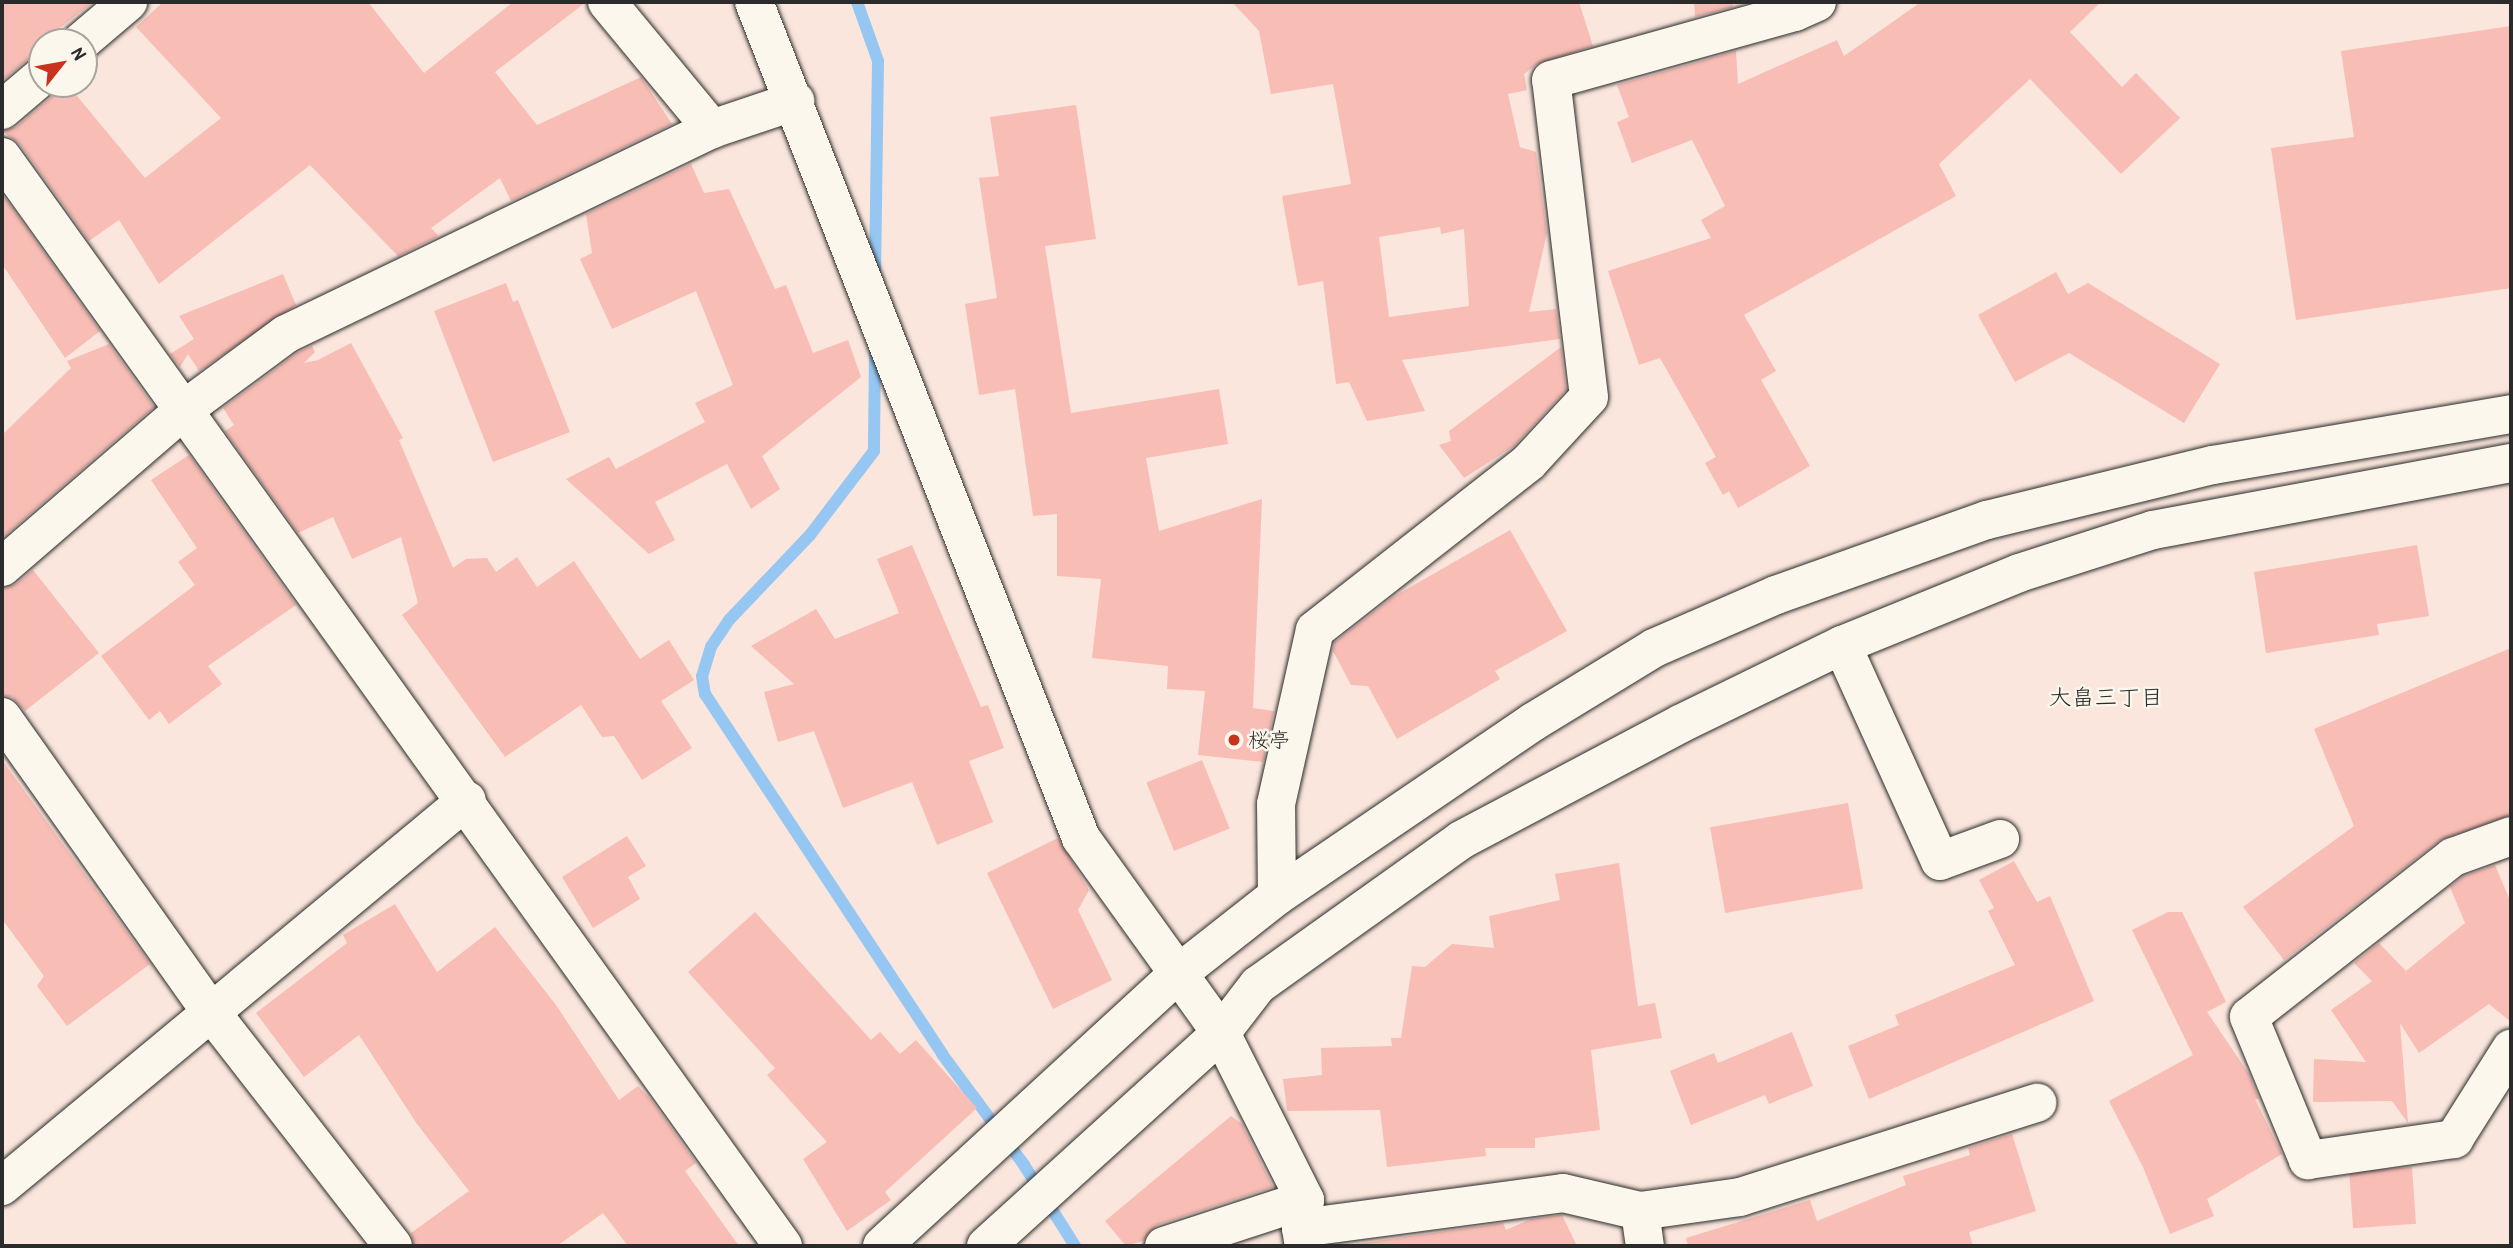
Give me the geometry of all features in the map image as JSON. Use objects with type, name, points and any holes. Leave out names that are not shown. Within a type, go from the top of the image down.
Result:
[{"type":"street","points":[[97,28],[128,2]]},
{"type":"street","points":[[607,2],[712,129]]},
{"type":"street","points":[[754,2],[848,236],[1081,838],[1221,1033],[1303,1225]]},
{"type":"street","points":[[1277,896],[1276,804],[1315,630],[1529,462],[1589,397],[1551,80],[1795,12],[1817,2]]},
{"type":"street","points":[[2,110],[28,88]]},
{"type":"street","points":[[2,567],[186,408],[286,334],[712,129],[795,101]]},
{"type":"street","points":[[2,157],[186,408],[783,1246]]},
{"type":"street","points":[[882,1246],[1179,973],[1277,896],[1532,722],[1643,655],[1776,595],[1987,520],[2213,465],[2511,414]]},
{"type":"street","points":[[986,1246],[1221,1033],[1258,985],[1461,840],[1842,645],[2019,573],[2153,530],[2511,463]]},
{"type":"street","points":[[1842,645],[1940,861],[2000,839]]},
{"type":"street","points":[[2,718],[211,1013],[393,1246]]},
{"type":"street","points":[[2,1186],[467,800]]},
{"type":"street","points":[[2511,836],[2454,857],[2249,1017],[2308,1160],[2454,1139],[2511,1049]]},
{"type":"street","points":[[1164,1246],[1303,1225],[1563,1193],[1643,1229],[2038,1103]]},
{"type":"building","points":[[2,2],[93,2],[60,28],[28,28],[28,59],[2,81]]},
{"type":"building","points":[[163,2],[368,2],[424,73],[513,2],[586,2],[495,72],[537,125],[641,77],[672,124],[511,201],[500,178],[431,228],[438,235],[435,238],[398,256],[310,165],[159,284],[119,220],[89,241],[20,144],[2,131],[16,127],[50,98],[79,98],[145,178],[221,118],[136,27]]},
{"type":"building","points":[[1232,2],[1579,2],[1593,46],[1537,64],[1524,74],[1527,90],[1508,94],[1520,147],[1536,152],[1547,233],[1529,312],[1556,309],[1560,339],[1402,360],[1425,411],[1367,421],[1349,382],[1336,384],[1323,281],[1298,286],[1282,196],[1351,184],[1333,84],[1271,94],[1259,31]],"holes":[[[1440,227],[1441,234],[1464,229],[1469,306],[1389,317],[1379,237]]]},
{"type":"building","points":[[1694,2],[1732,2],[1733,7],[1695,17]]},
{"type":"building","points":[[1921,2],[2101,2],[2070,32],[2122,87],[2136,73],[2180,118],[2121,174],[2030,79],[1939,164],[1956,196],[1744,315],[1776,371],[1761,380],[1810,466],[1738,508],[1729,491],[1723,495],[1705,463],[1716,457],[1660,358],[1639,365],[1608,271],[1711,238],[1701,220],[1725,206],[1692,140],[1632,163],[1617,122],[1629,117],[1617,85],[1736,51],[1738,84],[1837,40],[1844,56]]},
{"type":"building","points":[[2511,26],[2511,288],[2296,320],[2271,148],[2354,137],[2341,51]]},
{"type":"building","points":[[1076,105],[1096,239],[1045,246],[1071,413],[1219,389],[1228,444],[1146,458],[1159,531],[1262,499],[1253,708],[1274,711],[1263,762],[1198,755],[1205,691],[1167,689],[1168,666],[1092,658],[1101,579],[1057,576],[1057,514],[1033,516],[1015,389],[979,395],[965,304],[997,298],[979,178],[999,176],[990,117]]},
{"type":"building","points":[[691,164],[704,193],[729,189],[775,289],[786,285],[813,353],[848,340],[861,377],[762,456],[780,489],[751,509],[727,464],[655,502],[675,540],[649,554],[566,479],[609,457],[616,469],[705,422],[695,403],[733,385],[696,291],[612,329],[580,259],[592,253],[586,214]]},
{"type":"building","points":[[2,194],[100,331],[65,358],[2,264]]},
{"type":"building","points":[[2056,272],[2068,294],[2088,283],[2220,364],[2184,423],[2069,353],[2015,382],[1978,315]]},
{"type":"building","points":[[283,274],[296,305],[199,371],[188,354],[180,367],[170,354],[194,339],[179,316]]},
{"type":"building","points":[[506,283],[513,302],[518,300],[570,432],[493,462],[434,311]]},
{"type":"building","points":[[351,343],[403,438],[399,440],[453,568],[466,559],[487,558],[496,572],[517,557],[537,587],[574,561],[640,659],[669,640],[694,680],[661,701],[692,748],[642,780],[614,736],[602,737],[581,705],[505,757],[402,615],[418,603],[401,537],[352,559],[333,517],[298,533],[225,431],[234,425],[223,408],[297,353],[312,346],[315,352],[304,363],[318,360]]},
{"type":"building","points":[[109,344],[154,407],[2,538],[2,435],[71,368],[67,361]]},
{"type":"building","points":[[1561,347],[1566,390],[1514,446],[1464,478],[1439,445],[1451,441],[1449,431]]},
{"type":"building","points":[[189,455],[296,605],[208,666],[222,684],[169,724],[160,711],[149,720],[101,656],[195,585],[178,562],[197,548],[151,480]]},
{"type":"building","points":[[1510,530],[1567,631],[1495,671],[1500,679],[1397,739],[1368,686],[1351,685],[1333,651],[1335,642],[1393,597]]},
{"type":"building","points":[[912,545],[981,707],[988,705],[1004,748],[969,761],[993,822],[937,845],[912,782],[843,808],[814,731],[778,742],[764,692],[794,684],[751,646],[816,609],[835,639],[899,613],[877,559]]},
{"type":"building","points":[[2417,545],[2429,616],[2377,624],[2379,635],[2266,653],[2254,572]]},
{"type":"building","points":[[33,570],[99,653],[25,711],[12,697],[2,695],[2,588],[16,584]]},
{"type":"building","points":[[2511,648],[2511,815],[2440,840],[2284,960],[2243,907],[2354,826],[2314,729]]},
{"type":"building","points":[[2,760],[150,964],[67,1026],[37,986],[44,976],[2,919]]},
{"type":"building","points":[[1202,760],[1230,829],[1174,851],[1146,782]]},
{"type":"building","points":[[1848,803],[1863,889],[1725,913],[1710,827]]},
{"type":"building","points":[[627,836],[646,866],[628,877],[640,899],[593,928],[562,877]]},
{"type":"building","points":[[1058,838],[1089,890],[1078,910],[1112,980],[1053,1009],[987,873]]},
{"type":"building","points":[[2014,861],[2037,902],[2050,896],[2094,1001],[1869,1099],[1848,1046],[1899,1025],[1895,1015],[2015,965],[1988,911],[1994,908],[1979,880]]},
{"type":"building","points":[[1619,863],[1638,1006],[1655,1003],[1662,1038],[1591,1050],[1600,1130],[1535,1138],[1535,1148],[1485,1148],[1486,1156],[1387,1167],[1380,1110],[1287,1111],[1283,1079],[1322,1075],[1321,1048],[1392,1046],[1391,1038],[1401,1038],[1412,966],[1425,967],[1452,944],[1494,948],[1489,916],[1560,900],[1555,874]]},
{"type":"building","points":[[2495,865],[2511,903],[2511,1022],[2489,1004],[2419,1053],[2400,1023],[2408,1123],[2392,1101],[2313,1102],[2314,1059],[2366,1062],[2331,1010],[2372,981],[2354,963],[2379,943],[2406,971],[2465,923],[2450,887],[2464,876]]},
{"type":"building","points":[[395,904],[437,972],[495,927],[556,1005],[619,1100],[638,1086],[652,1101],[696,1163],[685,1171],[739,1246],[628,1246],[603,1213],[557,1246],[414,1246],[411,1233],[469,1191],[417,1124],[359,1035],[304,1077],[256,1013],[347,943],[343,935]]},
{"type":"building","points":[[755,912],[871,1040],[880,1032],[900,1054],[916,1040],[977,1108],[885,1192],[891,1200],[847,1231],[803,1159],[827,1142],[767,1075],[775,1068],[688,972]]},
{"type":"building","points":[[2168,912],[2182,912],[2226,1002],[2207,1012],[2249,1074],[2259,1099],[2255,1099],[2282,1154],[2207,1199],[2214,1216],[2170,1234],[2143,1167],[2109,1101],[2193,1055],[2132,930]]},
{"type":"building","points":[[1792,1032],[1813,1086],[1769,1104],[1765,1095],[1691,1125],[1670,1071],[1714,1053],[1718,1063]]},
{"type":"building","points":[[1231,1116],[1242,1124],[1273,1187],[1157,1225],[1143,1241],[1126,1246],[1105,1221]]},
{"type":"building","points":[[2012,1134],[2036,1211],[1969,1232],[1973,1246],[1688,1246],[1686,1238],[1810,1200],[1817,1221],[1906,1185],[1903,1176],[1970,1155],[1968,1148]]},
{"type":"building","points":[[2412,1167],[2416,1224],[2353,1228],[2349,1171]]},
{"type":"building","points":[[1562,1215],[1577,1246],[1348,1245],[1503,1223],[1506,1230],[1531,1219]]},
{"type":"waterway","points":[[857,2],[878,61],[875,275]]},
{"type":"waterway","points":[[875,349],[874,451],[810,535],[729,620],[711,647],[702,676],[705,694],[942,1054],[1024,1165],[1075,1246]]},
{"type":"place","name":"桜亭","points":[[1234,740]]},
{"type":"district","name":"大畠三丁目","points":[[2106,697]]}]
